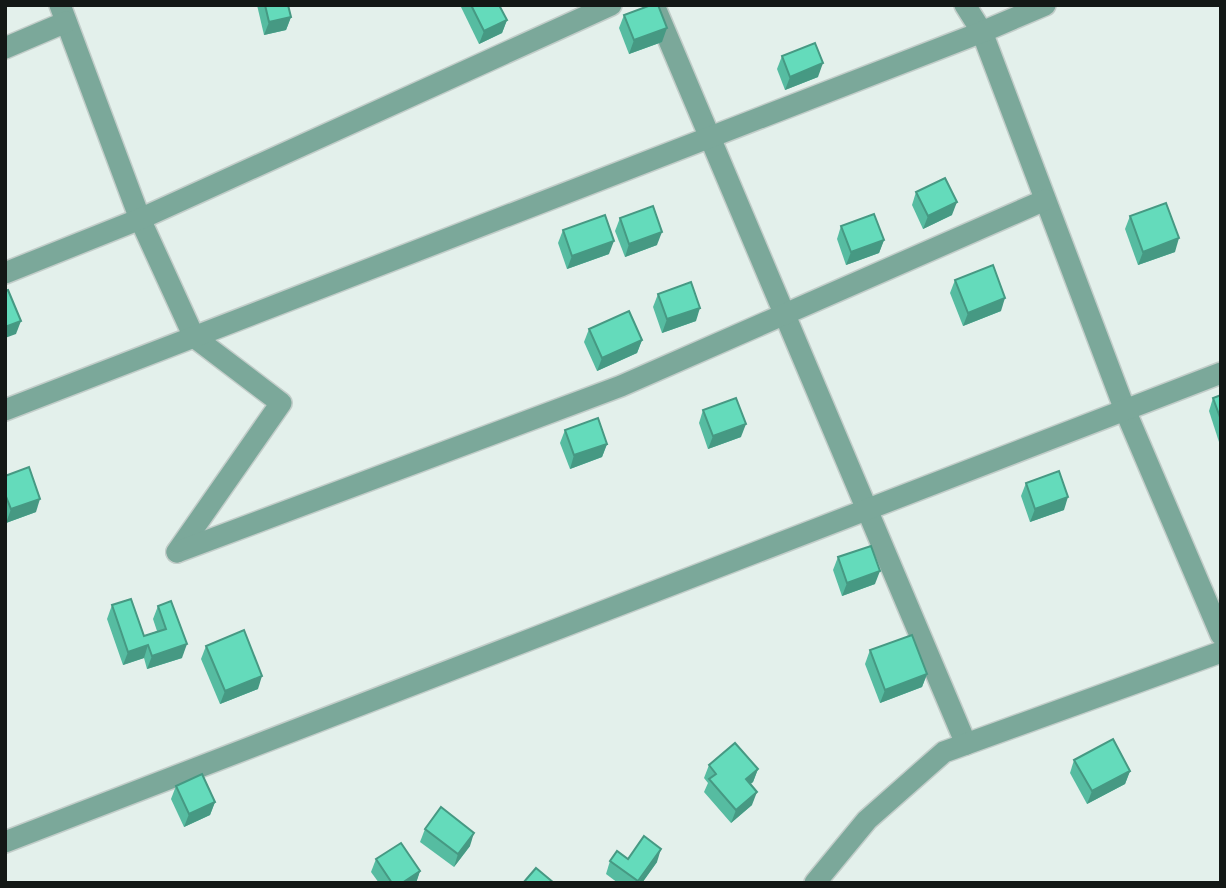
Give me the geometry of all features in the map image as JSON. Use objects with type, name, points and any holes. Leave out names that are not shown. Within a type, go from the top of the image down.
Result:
[{"type":"street","points":[[5,273],[140,219],[611,5]]},
{"type":"street","points":[[654,5],[966,744]]},
{"type":"street","points":[[965,5],[982,32],[1125,410],[1221,635]]},
{"type":"street","points":[[5,410],[982,32],[1045,5]]},
{"type":"street","points":[[5,48],[63,13],[140,219],[194,337],[282,403],[177,552],[621,386],[1045,200]]},
{"type":"street","points":[[5,842],[1221,373]]},
{"type":"street","points":[[815,883],[867,820],[944,752],[1221,652]]},
{"type":"building","points":[[265,5],[288,5],[291,17],[269,22]]},
{"type":"building","points":[[471,5],[499,5],[507,20],[484,31]]},
{"type":"building","points":[[658,5],[667,28],[634,40],[624,15]]},
{"type":"building","points":[[815,43],[823,63],[790,77],[782,56]]},
{"type":"building","points":[[945,178],[957,202],[928,216],[916,192]]},
{"type":"building","points":[[1166,203],[1179,238],[1143,252],[1130,216]]},
{"type":"building","points":[[653,206],[662,232],[629,244],[620,218]]},
{"type":"building","points":[[874,214],[884,240],[851,252],[841,226]]},
{"type":"building","points":[[605,215],[614,241],[572,256],[563,230]]},
{"type":"building","points":[[993,265],[1005,298],[968,313],[955,280]]},
{"type":"building","points":[[691,282],[700,308],[667,319],[658,294]]},
{"type":"building","points":[[8,290],[21,321],[5,327],[5,291]]},
{"type":"building","points":[[629,311],[642,340],[602,358],[589,329]]},
{"type":"building","points":[[1221,395],[1221,420],[1213,398]]},
{"type":"building","points":[[736,398],[746,424],[713,436],[703,410]]},
{"type":"building","points":[[598,418],[607,444],[574,455],[565,430]]},
{"type":"building","points":[[29,467],[40,499],[11,509],[5,494],[5,476]]},
{"type":"building","points":[[1059,471],[1068,497],[1035,509],[1026,483]]},
{"type":"building","points":[[871,546],[880,571],[847,583],[838,557]]},
{"type":"building","points":[[131,599],[144,636],[166,629],[158,606],[171,601],[187,644],[152,656],[148,645],[128,652],[112,605]]},
{"type":"building","points":[[244,630],[262,676],[225,691],[206,646]]},
{"type":"building","points":[[912,635],[927,674],[885,690],[870,650]]},
{"type":"building","points":[[1113,739],[1130,771],[1092,791],[1074,760]]},
{"type":"building","points":[[735,743],[758,769],[746,779],[757,792],[736,810],[709,779],[716,774],[709,765]]},
{"type":"building","points":[[202,774],[215,802],[189,814],[176,786]]},
{"type":"building","points":[[441,807],[474,833],[458,854],[425,829]]},
{"type":"building","points":[[644,836],[661,849],[638,881],[610,861],[617,851],[628,859]]},
{"type":"building","points":[[401,843],[420,871],[402,883],[392,883],[376,859]]},
{"type":"building","points":[[536,868],[554,883],[523,883]]}]
